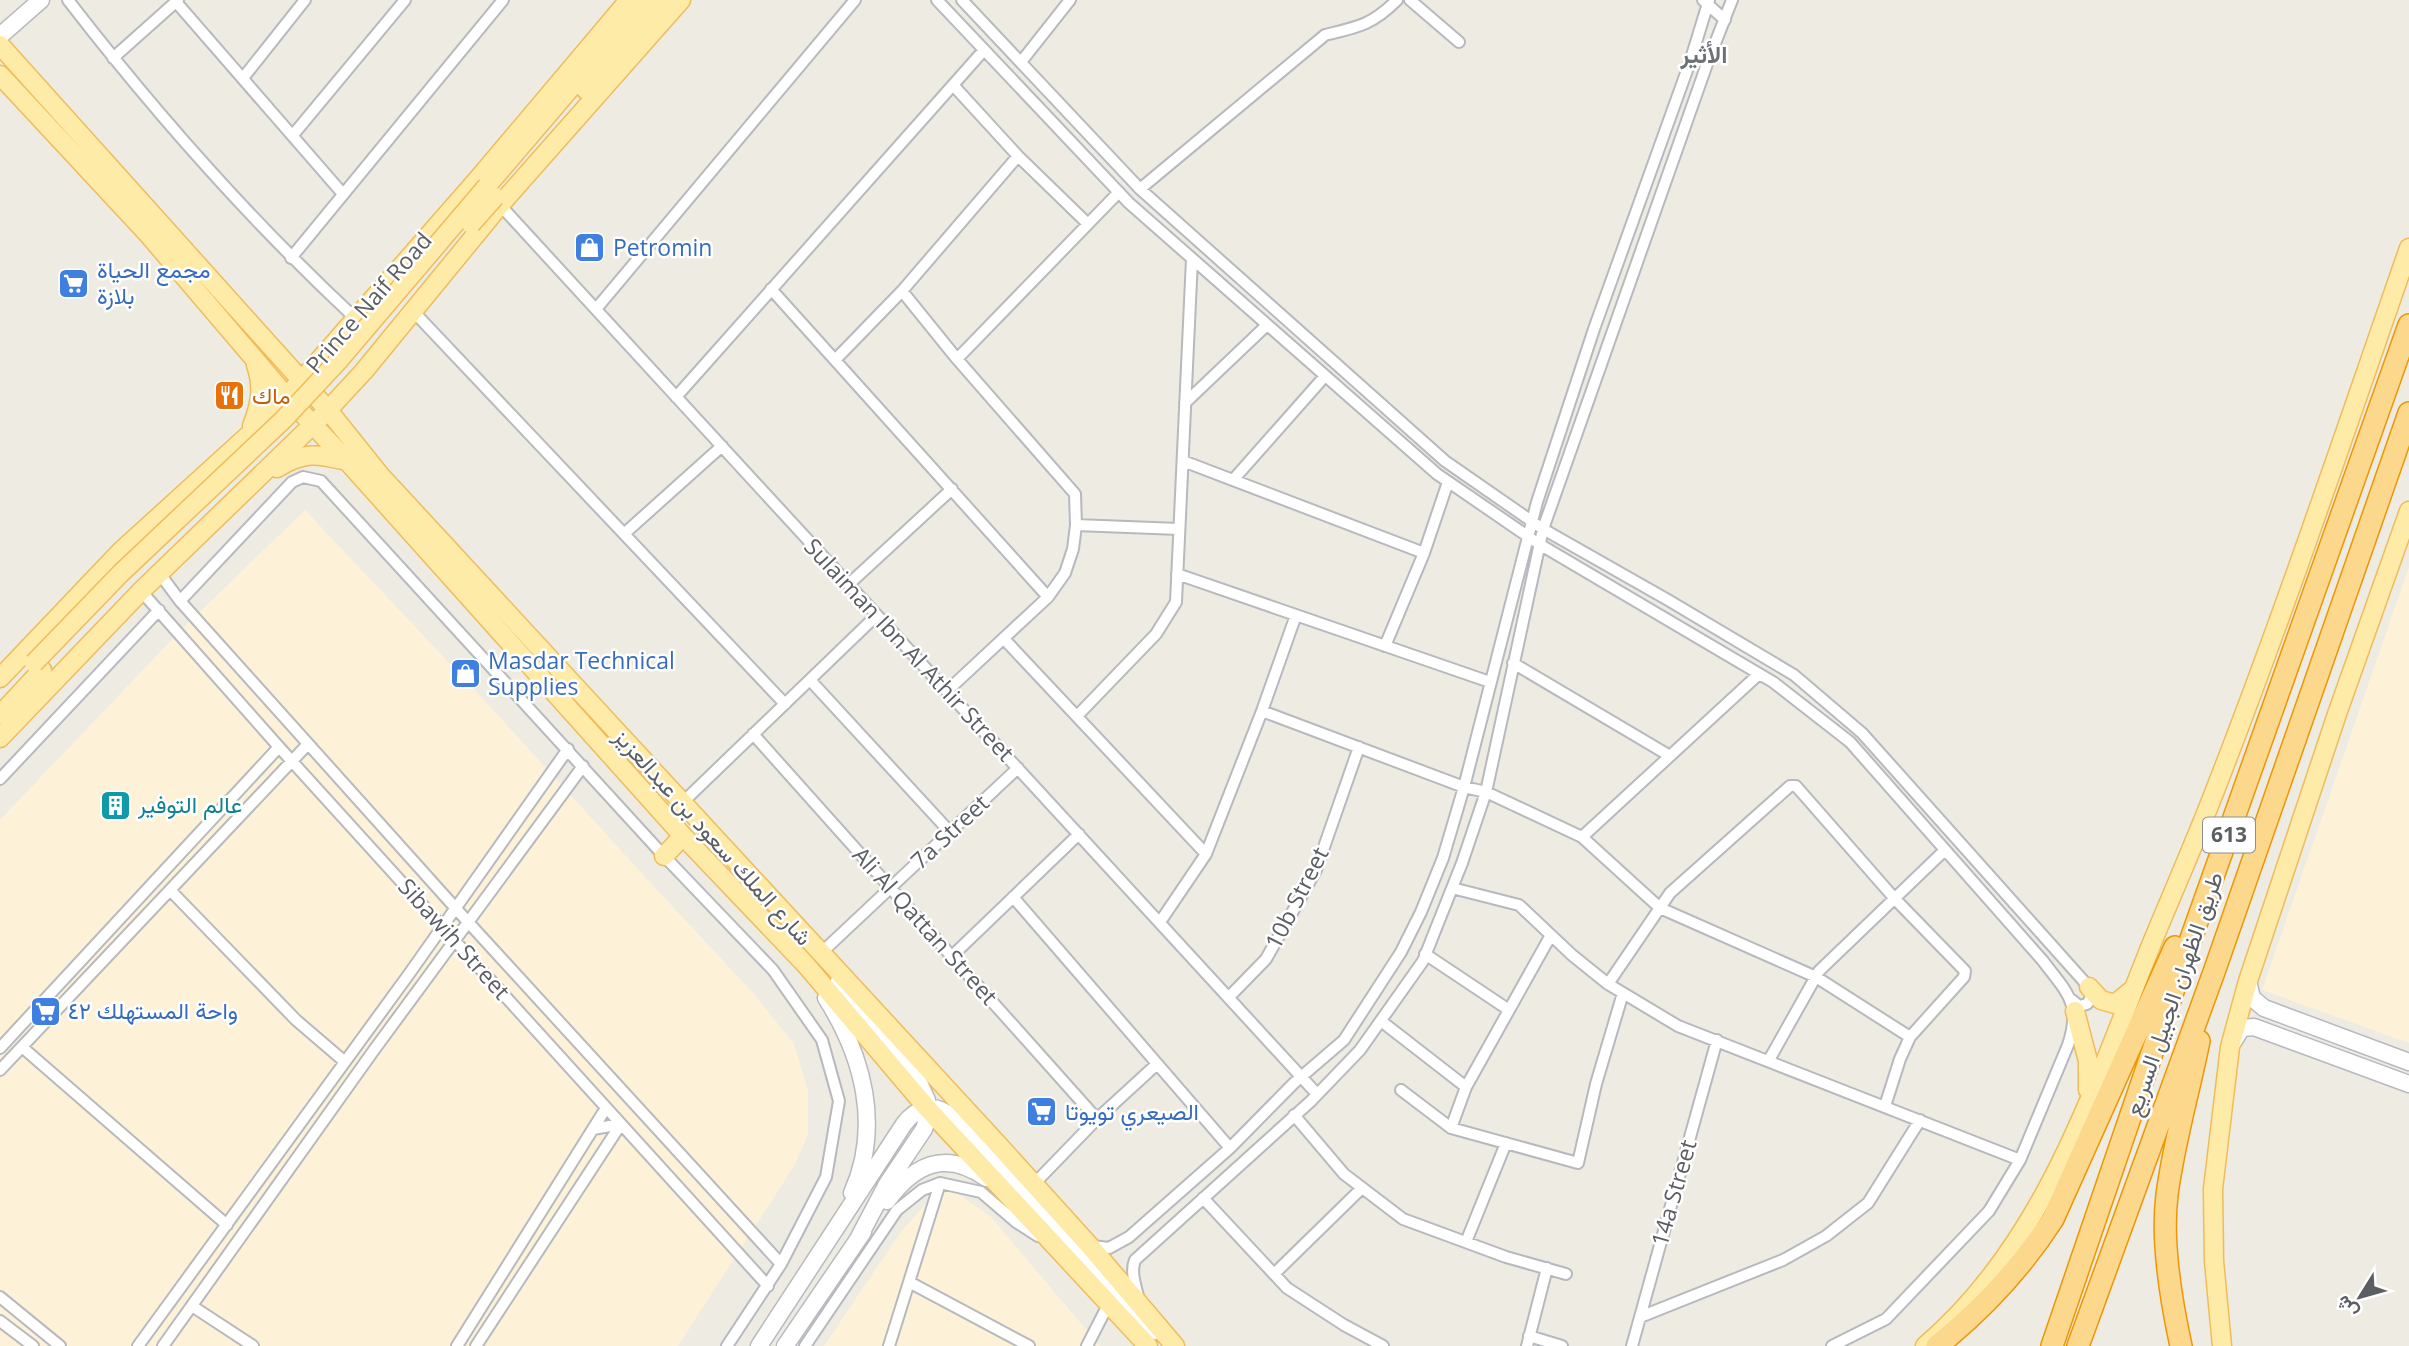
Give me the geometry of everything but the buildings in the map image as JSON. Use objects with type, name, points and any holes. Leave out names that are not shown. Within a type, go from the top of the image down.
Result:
[{"type":"highway","name":"طريق الظهران الجبيل السريع","points":[[2052,1346],[2193,933],[2409,325]]},
{"type":"highway","name":"طريق الظهران الجبيل السريع","points":[[2078,1346],[2214,972],[2409,413]]},
{"type":"highway","points":[[1937,1346],[2011,1276],[2035,1247],[2053,1219],[2234,822]]},
{"type":"highway","points":[[2181,1346],[2167,1256],[2167,1197],[2214,972]]},
{"type":"main road","points":[[0,37],[41,0]]},
{"type":"main road","points":[[494,196],[646,0]]},
{"type":"main road","points":[[0,698],[38,667],[129,581],[291,427],[349,367],[664,0]]},
{"type":"main road","name":"Prince Naif Road","points":[[251,484],[328,410],[364,371],[413,311],[494,196],[681,0]]},
{"type":"main road","name":"Prince Naif Road","points":[[0,678],[121,551],[249,435],[301,381],[478,179],[627,1]]},
{"type":"main road","name":"شارع الملك سعود بن عبدالعزيز","points":[[0,45],[328,410],[380,475],[681,804],[813,959],[927,1108],[1148,1346]]},
{"type":"main road","name":"شارع الملك سعود بن عبدالعزيز","points":[[0,75],[147,233],[286,396],[683,836],[813,959],[1034,1184],[1140,1303],[1174,1346]]},
{"type":"main road","points":[[1925,1346],[1964,1308],[2014,1247],[2048,1188],[2085,1107],[2219,781],[2409,248]]},
{"type":"main road","points":[[261,337],[291,357],[302,360],[312,359],[332,346]]},
{"type":"main road","points":[[249,435],[261,402],[261,379],[254,359]]},
{"type":"main road","points":[[364,371],[341,409],[342,417],[380,475]]},
{"type":"main road","points":[[0,738],[141,591],[251,484],[292,458],[305,454],[347,461]]},
{"type":"main road","points":[[2222,1346],[2214,1261],[2213,1189],[2230,1047],[2248,981],[2337,714],[2409,511]]},
{"type":"main road","points":[[0,715],[38,667]]},
{"type":"main road","points":[[664,856],[683,836]]},
{"type":"main road","points":[[813,959],[857,1057],[864,1094],[865,1133],[862,1162],[855,1186],[836,1227]]},
{"type":"main road","points":[[2248,981],[2252,999],[2264,1008],[2409,1062]]},
{"type":"main road","points":[[2089,987],[2101,1000],[2115,1004],[2126,998],[2133,989]]},
{"type":"main road","points":[[2072,1004],[2088,1060],[2089,1081],[2085,1107]]},
{"type":"main road","points":[[2230,1047],[2242,1028],[2254,1027],[2409,1084]]},
{"type":"main road","points":[[857,1241],[887,1184],[924,1129],[928,1116],[927,1108]]},
{"type":"main road","points":[[759,1346],[904,1124],[916,1112],[927,1108],[944,1110],[1127,1308],[1174,1346]]},
{"type":"main road","points":[[785,1346],[857,1241],[903,1182],[926,1166],[938,1163],[960,1164],[972,1168],[1000,1188]]},
{"type":"street","points":[[68,0],[203,165],[291,258],[355,318]]},
{"type":"street","points":[[243,78],[305,0]]},
{"type":"street","points":[[293,135],[405,0]]},
{"type":"street","points":[[291,258],[503,0]]},
{"type":"street","points":[[596,309],[855,0]]},
{"type":"street","points":[[937,0],[1119,192],[1448,482],[1539,544],[1773,682],[1850,742],[2043,961],[2072,1004],[2074,1028],[2068,1045],[2020,1160],[1989,1211],[1886,1319],[1832,1346]]},
{"type":"street","points":[[962,0],[1140,189],[1445,461],[1543,528],[1794,676],[1862,733],[2089,987],[2091,998],[2084,1006],[2072,1004]]},
{"type":"street","points":[[1021,62],[1070,0]]},
{"type":"street","points":[[1140,189],[1325,34],[1362,26],[1380,16],[1396,0]]},
{"type":"street","points":[[1410,0],[1460,42]]},
{"type":"street","points":[[1140,1303],[1132,1266],[1142,1252],[1317,1094],[1360,1051],[1425,954],[1462,863],[1486,792],[1543,528],[1582,412],[1732,0]]},
{"type":"street","points":[[113,58],[177,1],[344,194]]},
{"type":"street","points":[[1706,1],[1725,20]]},
{"type":"street","points":[[1089,1245],[1109,1248],[1129,1237],[1230,1148],[1344,1040],[1401,952],[1421,912],[1443,858],[1464,787],[1531,520],[1598,317],[1690,62],[1706,1]]},
{"type":"street","points":[[676,397],[984,50]]},
{"type":"street","points":[[953,85],[1018,156],[1088,223]]},
{"type":"street","points":[[835,360],[902,291],[1018,156]]},
{"type":"street","points":[[957,359],[1119,192]]},
{"type":"street","name":"Sulaiman Ibn Al Athir Street","points":[[494,196],[1317,1094]]},
{"type":"street","points":[[1077,716],[1156,634],[1176,602],[1192,259]]},
{"type":"street","points":[[771,289],[1048,597]]},
{"type":"street","points":[[902,291],[957,359],[1075,494],[1076,525],[1073,549],[1065,573],[1048,597],[947,691]]},
{"type":"street","points":[[413,311],[785,704]]},
{"type":"street","points":[[1185,403],[1267,325]]},
{"type":"street","points":[[1233,480],[1325,376]]},
{"type":"street","points":[[625,533],[722,446]]},
{"type":"street","points":[[1183,461],[1424,552]]},
{"type":"street","points":[[180,601],[292,482],[303,477],[321,481],[664,856],[773,970],[822,1040],[839,1101],[826,1177],[781,1264],[727,1346]]},
{"type":"street","points":[[1385,646],[1424,552],[1448,482]]},
{"type":"street","points":[[849,584],[952,489]]},
{"type":"street","points":[[1076,525],[1179,529]]},
{"type":"street","name":"Sibawih Street","points":[[160,574],[180,601],[455,908],[781,1264]]},
{"type":"street","points":[[1177,574],[1490,682]]},
{"type":"street","name":"Sibawih Street","points":[[141,591],[768,1286]]},
{"type":"street","points":[[0,779],[159,610]]},
{"type":"street","points":[[681,804],[877,615]]},
{"type":"street","points":[[1160,922],[1206,854],[1296,615]]},
{"type":"street","points":[[1004,640],[1206,854]]},
{"type":"street","points":[[1513,663],[1670,756]]},
{"type":"street","points":[[1582,837],[1759,674]]},
{"type":"street","points":[[810,680],[950,832]]},
{"type":"street","points":[[1262,711],[1464,787],[1486,792],[1582,837],[1660,908],[1816,977],[1910,1037]]},
{"type":"street","name":"Ali Al Qattan Street","points":[[753,734],[1097,1119]]},
{"type":"street","points":[[0,1070],[308,744]]},
{"type":"street","points":[[0,1048],[279,747]]},
{"type":"street","name":"10b Street","points":[[1228,997],[1266,959],[1316,870],[1359,747]]},
{"type":"street","points":[[138,1346],[568,749]]},
{"type":"street","points":[[163,1346],[368,1058],[583,766]]},
{"type":"street","name":"7a Street","points":[[813,959],[1018,768]]},
{"type":"street","points":[[1608,984],[1670,893],[1790,786],[1800,789],[1895,899],[1965,971],[1964,977],[1910,1037],[1885,1106]]},
{"type":"street","points":[[952,956],[1079,834]]},
{"type":"street","points":[[378,855],[394,840]]},
{"type":"street","points":[[1769,1060],[1819,971],[1945,850]]},
{"type":"street","points":[[1452,888],[1519,905],[1608,984],[1678,1026],[2020,1160]]},
{"type":"street","points":[[170,890],[286,1011],[345,1062]]},
{"type":"street","points":[[1013,897],[1230,1148]]},
{"type":"street","points":[[1451,1128],[1466,1087],[1551,935]]},
{"type":"street","points":[[1425,954],[1509,1010]]},
{"type":"street","points":[[1401,1090],[1451,1128],[1578,1163],[1596,1084],[1623,993]]},
{"type":"street","points":[[1381,1021],[1466,1087]]},
{"type":"street","name":"14a Street","points":[[1632,1346],[1717,1040]]},
{"type":"street","points":[[22,1047],[227,1225]]},
{"type":"street","points":[[1034,1184],[1097,1119],[1157,1064]]},
{"type":"street","points":[[457,1346],[606,1108]]},
{"type":"street","points":[[1294,1115],[1344,1174],[1403,1219],[1566,1274]]},
{"type":"street","points":[[1640,1317],[1783,1260],[1826,1236],[1868,1203],[1920,1120]]},
{"type":"street","points":[[593,1129],[621,1124]]},
{"type":"street","points":[[476,1346],[621,1124]]},
{"type":"street","points":[[1466,1242],[1506,1143]]},
{"type":"street","points":[[889,1346],[940,1183]]},
{"type":"street","points":[[805,1346],[897,1210],[922,1190],[940,1183],[981,1192],[1016,1222],[1055,1247]]},
{"type":"street","points":[[1274,1274],[1362,1188]]},
{"type":"street","points":[[1203,1198],[1287,1288],[1383,1346]]},
{"type":"street","points":[[1129,1237],[1127,1241],[1130,1249],[1137,1253],[1142,1252]]},
{"type":"street","points":[[1547,1268],[1528,1341],[1562,1346]]},
{"type":"street","points":[[909,1282],[1029,1346]]},
{"type":"street","points":[[0,1297],[60,1346]]},
{"type":"street","points":[[1087,1346],[1108,1305]]},
{"type":"street","points":[[192,1306],[253,1346]]},
{"type":"street","points":[[1153,1319],[1183,1346]]},
{"type":"street","points":[[0,1321],[33,1346]]},
{"type":"shaded area","points":[[305,510],[754,994],[794,1044],[808,1091],[808,1135],[794,1166],[678,1346],[0,1346],[0,820],[180,631]]},
{"type":"shaded area","points":[[2409,567],[2409,1043],[2262,990]]},
{"type":"shaded area","points":[[953,1190],[991,1217],[1100,1346],[824,1346],[900,1233],[933,1196]]},
{"type":"place","name":"Petromin","points":[[590,248]]},
{"type":"place","name":"مجمع الحياة بلازة","points":[[74,283]]},
{"type":"place","name":"ماك","points":[[229,396]]},
{"type":"place","name":"Masdar Technical Supplies","points":[[465,674]]},
{"type":"place","name":"عالم التوفير","points":[[115,805]]},
{"type":"place","name":"واحة المستهلك ٤٢","points":[[45,1011]]},
{"type":"place","name":"الصيعري تويوتا","points":[[1042,1112]]},
{"type":"district","name":"الأثير","points":[[1704,55]]}]
